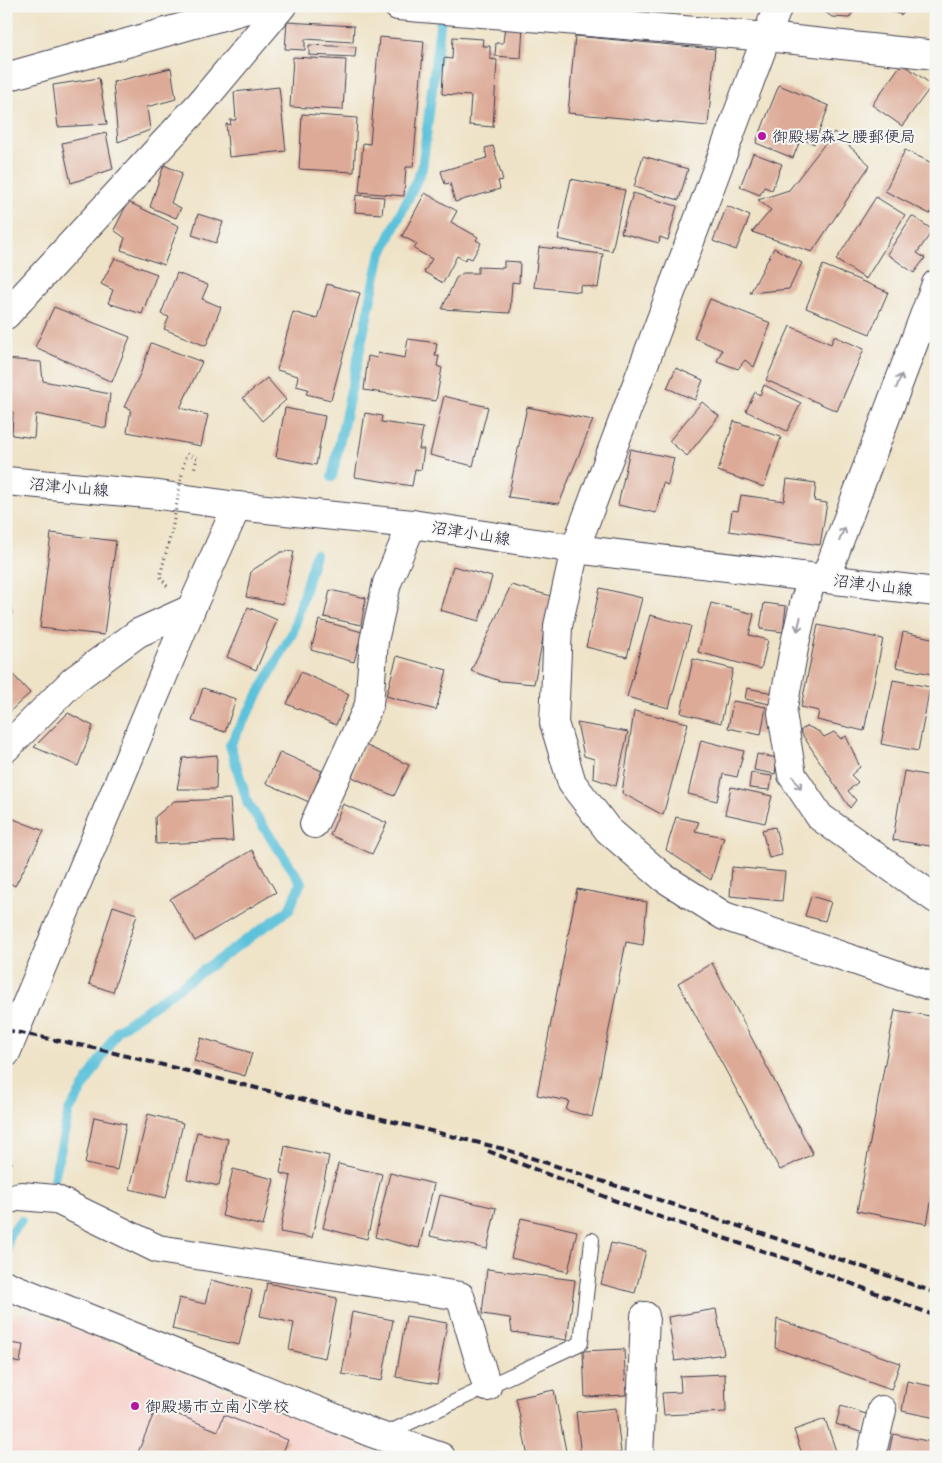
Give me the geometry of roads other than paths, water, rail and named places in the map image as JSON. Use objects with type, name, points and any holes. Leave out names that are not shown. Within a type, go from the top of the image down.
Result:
[{"type":"street","points":[[6,77],[258,6]]},
{"type":"street","points":[[6,315],[200,104],[282,6]]},
{"type":"street","points":[[398,6],[767,37],[936,55]]},
{"type":"street","points":[[778,6],[575,549],[558,626],[554,723],[572,782],[608,830],[664,878],[724,916],[936,988]]},
{"type":"street","points":[[936,284],[819,579],[805,600],[782,713],[792,775],[820,817],[936,899]]},
{"type":"street","name":"沼津小山線","points":[[6,481],[159,495],[237,506],[412,524],[575,549],[936,592]]},
{"type":"street","points":[[6,1053],[191,609],[237,506]]},
{"type":"street","points":[[314,824],[369,705],[374,641],[387,582],[412,524]]},
{"type":"street","points":[[6,748],[74,680],[138,633],[191,609]]},
{"type":"street","points":[[6,1200],[21,1196],[55,1199],[158,1249],[460,1296],[487,1387]]},
{"type":"street","points":[[16,1289],[382,1436],[440,1457]]},
{"type":"street","points":[[639,1457],[645,1316]]},
{"type":"street","points":[[871,1457],[882,1410]]},
{"type":"lane","points":[[382,1436],[580,1343],[592,1240]]},
{"type":"waterway","points":[[332,477],[380,257],[422,169],[442,10]]},
{"type":"waterway","points":[[54,1179],[69,1111],[118,1030],[289,910],[301,882],[248,804],[230,745],[293,632],[315,554]]},
{"type":"waterway","points":[[6,1255],[9,1235],[21,1221]]},
{"type":"railway","points":[[6,1030],[94,1048],[504,1149],[878,1272],[936,1293]]},
{"type":"railway","points":[[488,1151],[639,1210],[790,1260],[936,1316]]},
{"type":"place","name":"御殿場森之腰郵便局","points":[[762,136]]},
{"type":"place","name":"御殿場市立南小学校","points":[[135,1406]]}]
